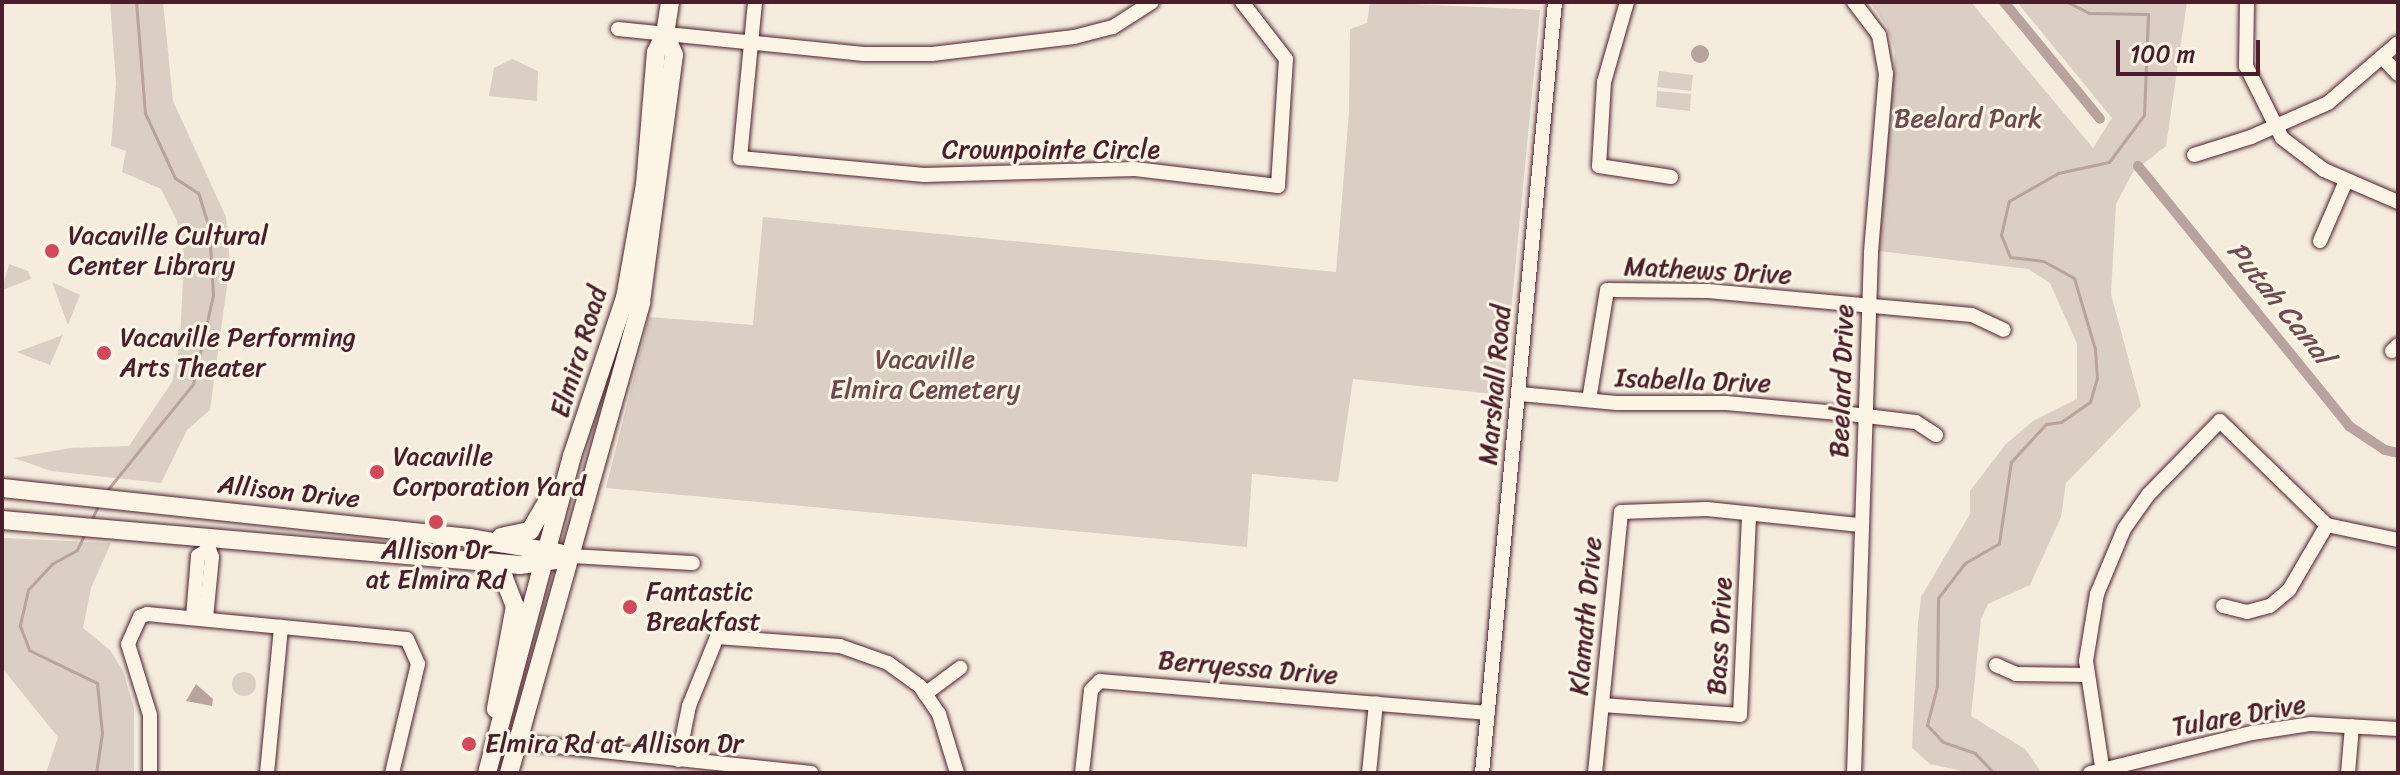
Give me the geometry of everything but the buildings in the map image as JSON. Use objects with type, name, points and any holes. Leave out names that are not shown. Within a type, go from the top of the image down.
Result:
[{"type":"main road","name":"Elmira Road","points":[[487,773],[572,456],[625,298],[645,185],[656,52],[665,34],[670,2]]},
{"type":"main road","name":"Elmira Road","points":[[509,773],[641,302],[674,55],[665,34]]},
{"type":"main road","points":[[469,538],[530,531],[545,513],[572,456]]},
{"type":"main road","name":"Allison Drive","points":[[2,488],[469,538],[546,557]]},
{"type":"main road","name":"Allison Drive","points":[[2,520],[99,527],[206,544],[476,561],[570,556]]},
{"type":"main road","points":[[476,561],[504,578],[515,606],[496,746]]},
{"type":"street","points":[[750,42],[755,2]]},
{"type":"street","points":[[618,29],[864,54],[968,52],[1074,37],[1113,27],[1152,2]]},
{"type":"street","name":"Crownpointe Circle","points":[[750,42],[740,158],[899,174],[1135,169],[1278,186],[1289,77],[1286,59],[1242,2]]},
{"type":"street","name":"Marshall Road","points":[[1482,773],[1555,2]]},
{"type":"street","points":[[1627,2],[1604,82],[1599,166],[1671,177]]},
{"type":"street","name":"Beelard Drive","points":[[1854,2],[1876,28],[1886,63],[1864,416],[1854,773]]},
{"type":"street","points":[[2247,2],[2246,66],[2274,127],[2302,157],[2346,181],[2398,202]]},
{"type":"street","points":[[2194,155],[2274,127],[2347,92],[2398,43]]},
{"type":"street","points":[[2383,58],[2398,74]]},
{"type":"street","points":[[2320,241],[2346,181]]},
{"type":"street","name":"Mathews Drive","points":[[1589,400],[1607,290],[1708,291],[1869,306]]},
{"type":"street","points":[[1869,306],[1972,315],[2004,330]]},
{"type":"street","name":"Isabella Drive","points":[[1520,394],[1589,400],[1726,403],[1864,416],[1916,422],[1936,435]]},
{"type":"street","points":[[2099,772],[2087,675],[2097,594],[2124,529],[2164,476],[2220,421],[2327,525],[2398,540]]},
{"type":"street","name":"Klamath Drive","points":[[1595,773],[1621,512],[1707,509],[1749,516],[1860,525]]},
{"type":"street","name":"Bass Drive","points":[[1602,705],[1740,715],[1749,516]]},
{"type":"street","points":[[2223,606],[2247,612],[2270,606],[2289,590],[2327,525]]},
{"type":"street","points":[[199,617],[198,556],[206,544]]},
{"type":"street","name":"Allison Drive","points":[[570,556],[693,563]]},
{"type":"street","points":[[150,773],[150,715],[128,644],[140,617],[199,617],[407,639],[416,650],[417,677],[392,773]]},
{"type":"street","points":[[267,773],[281,627]]},
{"type":"street","points":[[678,760],[689,706],[717,637],[833,645],[868,653],[925,694],[951,742],[957,773]]},
{"type":"street","points":[[1996,665],[2016,674],[2087,675]]},
{"type":"street","points":[[925,694],[960,668]]},
{"type":"street","name":"Berryessa Drive","points":[[1082,773],[1091,690],[1100,681],[1488,713]]},
{"type":"street","points":[[1369,773],[1376,703]]},
{"type":"street","name":"Tulare Drive","points":[[2099,772],[2252,733],[2311,724],[2398,729]]},
{"type":"street","points":[[2348,773],[2352,726]]},
{"type":"street","points":[[496,746],[517,745],[811,773]]},
{"type":"green space","points":[[110,2],[163,2],[173,101],[226,217],[230,264],[210,410],[187,430],[161,483],[51,471],[14,458],[70,448],[129,446],[172,382],[180,343],[184,255],[177,221],[161,189],[122,172],[126,151],[111,146],[116,83]]},
{"type":"green space","name":"Vacaville Elmira Cemetery","points":[[1370,2],[1540,10],[1503,395],[1353,379],[1338,482],[1252,474],[1247,547],[606,488],[649,317],[753,325],[763,217],[1336,272],[1349,112],[1350,29],[1367,23]]},
{"type":"green space","name":"Beelard Park","points":[[1870,2],[1971,2],[2093,148],[2112,118],[2017,2],[2187,2],[2166,146],[2133,172],[2116,204],[2111,294],[2141,406],[2066,483],[2061,517],[2030,585],[1988,604],[1981,619],[1971,716],[2025,749],[2040,770],[2036,773],[1971,773],[1930,764],[1912,748],[1918,623],[1921,597],[1970,514],[1970,491],[2006,444],[2033,421],[2077,399],[2077,344],[2050,283],[2028,269],[1879,251],[1895,52],[1887,27]]},
{"type":"green space","points":[[512,59],[538,71],[537,101],[489,96],[494,68]]},
{"type":"green space","points":[[1659,71],[1693,75],[1691,91],[1657,87]]},
{"type":"green space","points":[[1657,91],[1691,94],[1690,111],[1656,107]]},
{"type":"green space","points":[[9,264],[28,271],[31,279],[2,290]]},
{"type":"green space","points":[[52,282],[80,295],[68,325]]},
{"type":"green space","points":[[63,335],[50,365],[17,352]]},
{"type":"green space","points":[[4,538],[111,543],[91,588],[83,628],[110,650],[123,671],[134,708],[134,773],[46,773],[58,737],[2,668]]},
{"type":"green space","points":[[244,672],[253,675],[256,684],[253,693],[244,696],[235,693],[232,684],[235,675]]},
{"type":"shaded area","points":[[1700,45],[1709,54],[1700,63],[1691,54]]},
{"type":"shaded area","points":[[196,684],[213,699],[212,706],[186,701]]},
{"type":"waterway","points":[[104,494],[193,384],[213,295],[209,228],[198,193],[175,178],[145,113],[136,2]]},
{"type":"waterway","name":"Putah Canal","points":[[2004,2],[2100,119]]},
{"type":"waterway","points":[[1994,773],[1975,753],[1943,742],[1927,725],[1937,686],[1938,598],[1965,563],[1999,543],[2011,462],[2046,424],[2061,422],[2090,402],[2097,378],[2095,349],[2074,278],[2043,261],[2010,257],[2001,235],[2009,201],[2058,173],[2109,162],[2144,115],[2148,14],[2089,13],[2067,2]]},
{"type":"waterway","name":"Putah Canal","points":[[2138,166],[2349,426],[2385,450],[2398,453]]},
{"type":"waterway","points":[[90,522],[99,504]]},
{"type":"waterway","points":[[85,533],[77,550],[52,564],[28,590],[20,626],[29,650],[97,683],[102,733],[96,773]]},
{"type":"place","name":"Vacaville Cultural Center Library","points":[[52,251]]},
{"type":"place","name":"Vacaville Performing Arts Theater","points":[[104,353]]},
{"type":"place","name":"Vacaville Corporation Yard","points":[[377,472]]},
{"type":"place","name":"Allison Dr at Elmira Rd","points":[[436,522]]},
{"type":"place","name":"Fantastic Breakfast","points":[[630,607]]},
{"type":"place","name":"Elmira Rd at Allison Dr","points":[[469,744]]}]
